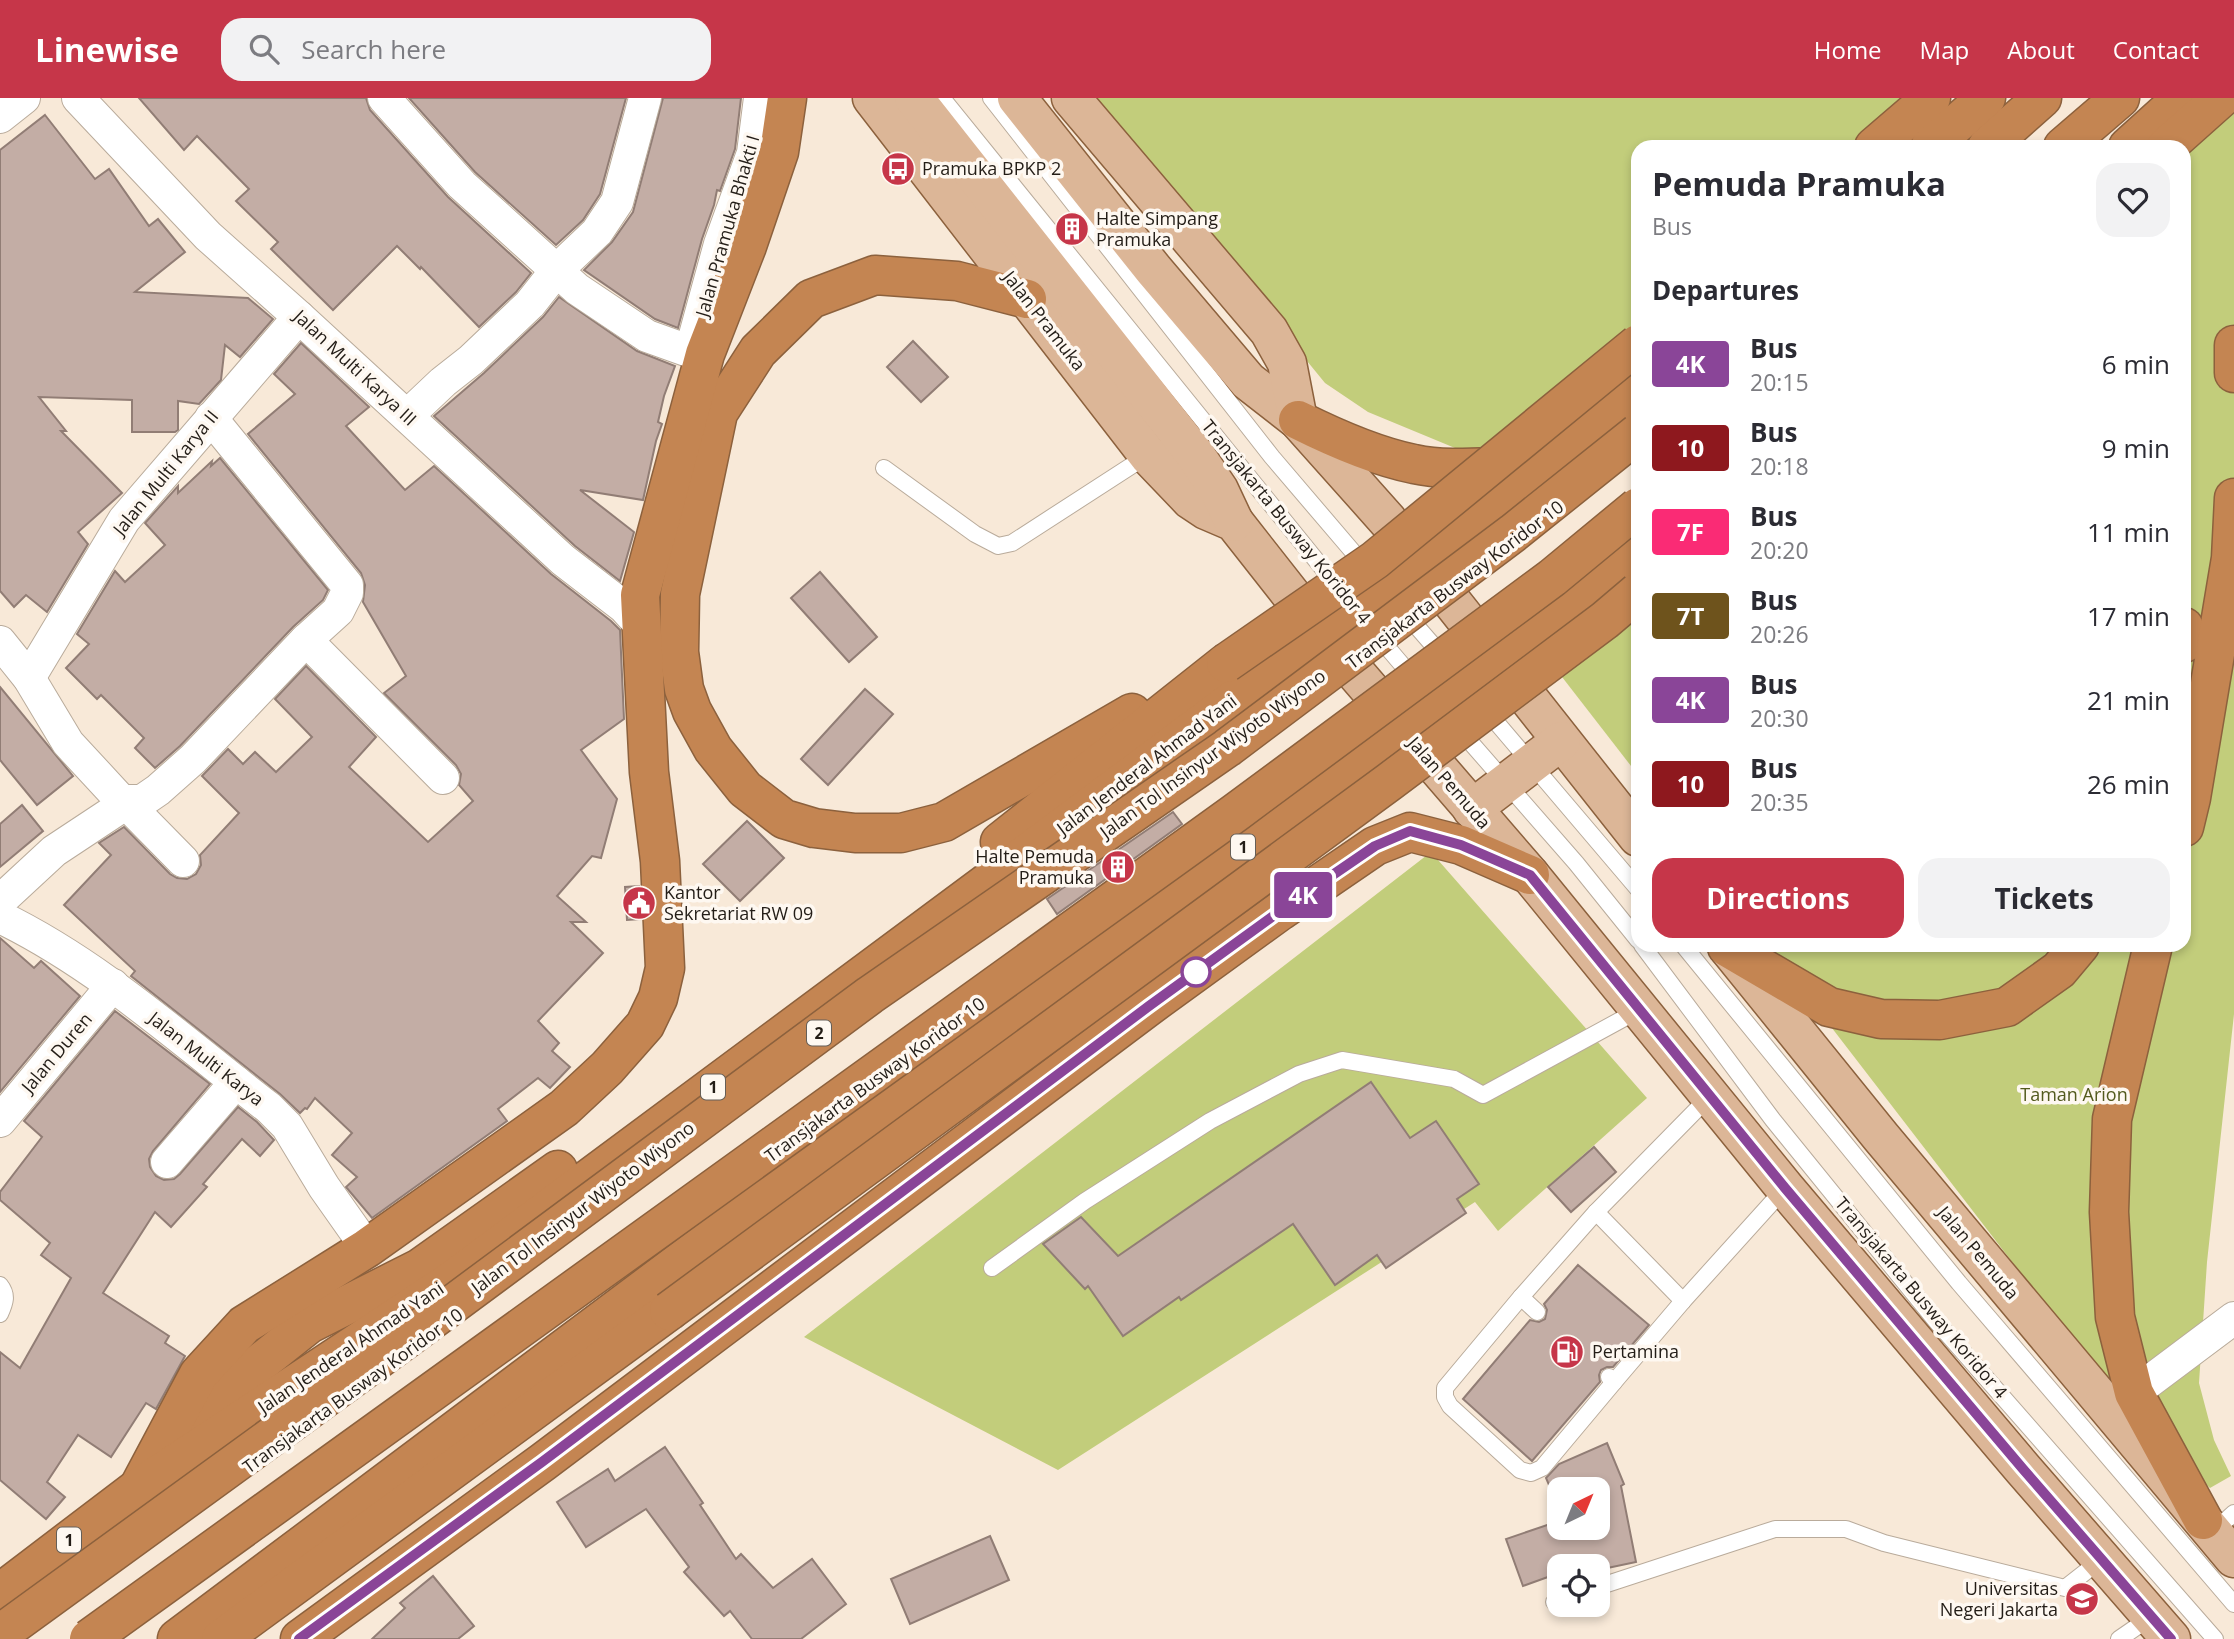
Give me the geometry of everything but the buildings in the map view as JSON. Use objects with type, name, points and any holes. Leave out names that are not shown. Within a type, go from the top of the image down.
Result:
[{"type":"highway","points":[[138,1488],[199,1374],[244,1325],[368,1248],[564,1108],[607,1068],[645,1025],[658,998],[665,968],[660,862],[649,772],[640,595],[695,352],[747,246],[779,152],[787,98]]},
{"type":"highway","points":[[1882,140],[1931,98]]},
{"type":"highway","points":[[1938,140],[1986,98]]},
{"type":"highway","points":[[1994,140],[2042,98]]},
{"type":"highway","points":[[2071,140],[2120,98]]},
{"type":"highway","points":[[2136,140],[2182,98]]},
{"type":"highway","points":[[2174,140],[2221,98]]},
{"type":"highway","points":[[1027,299],[957,281],[875,275],[811,299],[758,351],[718,413],[680,594],[679,652],[684,689],[692,711],[713,750],[745,789],[784,820],[814,828],[855,833],[901,833],[944,822],[1116,721],[1226,663]]},
{"type":"highway","points":[[2234,345],[2234,373]]},
{"type":"highway","points":[[174,1464],[236,1382],[309,1324],[420,1269],[850,960],[1226,663],[1375,560],[1631,350]]},
{"type":"highway","name":"Jalan Jenderal Ahmad Yani","points":[[0,1593],[138,1488],[254,1414],[451,1281],[1322,634],[1631,397]]},
{"type":"highway","points":[[1298,420],[1339,440],[1416,465],[1545,465]]},
{"type":"highway","name":"Jalan Tol Insinyur Wiyoto Wiyono","points":[[0,1634],[406,1339],[870,995],[1227,748],[1513,533],[1631,439]]},
{"type":"highway","points":[[2191,802],[2231,558],[2234,498]]},
{"type":"highway","points":[[89,1639],[1235,813],[1552,578],[1631,513]]},
{"type":"highway","name":"1","points":[[177,1639],[1396,721],[1452,690],[1490,649],[1631,556]]},
{"type":"highway","points":[[221,1639],[1389,782],[1631,598]]},
{"type":"highway","points":[[1605,620],[1631,604]]},
{"type":"highway","points":[[299,1639],[553,1454],[1160,998],[1375,846],[1410,831],[1461,845],[1530,875]]},
{"type":"highway","points":[[1737,952],[1829,1007],[1881,1019],[1940,1020],[2007,1007],[2059,970],[2074,952]]},
{"type":"highway","points":[[2151,952],[2112,1119],[2109,1212],[2115,1317],[2134,1393],[2221,1531]]},
{"type":"main road","name":"Jalan Pramuka","points":[[872,98],[1148,455],[1191,500],[1234,522]]},
{"type":"main road","name":"Jalan Pramuka","points":[[914,98],[1194,453],[1219,490],[1234,522],[1322,634],[1396,721]]},
{"type":"main road","points":[[1017,98],[1153,269],[1248,380],[1298,420],[1388,521],[1490,649],[1534,762],[1631,832]]},
{"type":"main road","points":[[1071,98],[1269,331],[1287,363],[1298,420]]},
{"type":"main road","name":"Jalan Pemuda","points":[[1396,721],[1530,875],[1785,1188],[2162,1628]]},
{"type":"main road","points":[[1472,809],[1534,762]]},
{"type":"main road","name":"Jalan Pemuda","points":[[1732,952],[1881,1137],[2221,1531]]},
{"type":"street","points":[[0,117],[24,98]]},
{"type":"street","name":"Jalan Multi Karya III","points":[[78,98],[208,236],[564,560],[624,607],[643,628]]},
{"type":"street","points":[[384,98],[462,185],[577,289],[647,336],[695,352]]},
{"type":"street","points":[[407,416],[530,304],[556,271],[597,232],[617,202],[645,98]]},
{"type":"street","name":"Jalan Pramuka Bhakti I","points":[[695,352],[720,244],[753,153],[760,98]]},
{"type":"street","name":"Jalan Multi Karya II","points":[[29,678],[124,520],[299,317]]},
{"type":"street","points":[[123,801],[142,801],[193,759],[306,639],[338,611],[346,593],[347,585],[211,418]]},
{"type":"street","points":[[306,639],[443,778]]},
{"type":"street","points":[[0,642],[29,678],[68,743],[183,861]]},
{"type":"street","points":[[0,901],[54,851],[121,809],[123,801]]},
{"type":"street","name":"Jalan Multi Karya","points":[[0,916],[39,936],[113,985],[287,1126],[324,1186],[368,1248]]},
{"type":"street","name":"Jalan Duren","points":[[0,1121],[113,985]]},
{"type":"street","points":[[167,1162],[236,1082]]},
{"type":"street","points":[[2134,1393],[2234,1318]]},
{"type":"lane","name":"Transjakarta Busway Koridor 4","points":[[942,98],[1369,598],[1411,620],[1452,690],[1534,762],[1602,893],[1631,931]]},
{"type":"lane","name":"Transjakarta Busway Koridor 4","points":[[991,98],[1272,457],[1369,598],[1382,641],[1452,690],[1534,762],[1631,880]]},
{"type":"lane","points":[[2081,140],[2130,98]]},
{"type":"lane","name":"Transjakarta Busway Koridor 10","points":[[904,992],[1035,893],[1447,594],[1631,449]]},
{"type":"lane","points":[[884,468],[975,534],[998,546],[1012,543],[1148,455]]},
{"type":"lane","points":[[1490,649],[1631,519]]},
{"type":"lane","name":"Transjakarta Busway Koridor 10","points":[[106,1639],[973,1009],[1396,721]]},
{"type":"lane","name":"Transjakarta Busway Koridor 4","points":[[1647,952],[1773,1120],[1936,1321],[2215,1639]]},
{"type":"lane","points":[[1689,952],[1959,1283],[2234,1604]]},
{"type":"lane","points":[[992,1268],[1085,1201],[1210,1121],[1299,1073],[1342,1060],[1454,1079],[1483,1095],[1639,1010]]},
{"type":"lane","points":[[1709,1097],[1596,1212],[1521,1297],[1445,1388],[1445,1397],[1450,1406],[1520,1470],[1531,1474],[1542,1468],[1612,1380],[1785,1188]]},
{"type":"lane","name":"Transjakarta Busway Koridor 10","points":[[13,1639],[726,1122]]},
{"type":"lane","points":[[1596,1212],[1683,1301]]},
{"type":"lane","points":[[0,1285],[5,1292],[6,1301],[0,1314]]},
{"type":"lane","points":[[1521,1297],[1537,1312]]},
{"type":"lane","points":[[1610,1583],[1774,1529],[1846,1530],[1884,1543],[2065,1588],[2102,1559]]},
{"type":"lane","points":[[2119,1639],[2162,1628]]},
{"type":"green space","points":[[1092,98],[1906,98],[1857,140],[1631,140],[1631,332],[1491,450],[1455,448],[1368,412],[1325,383]]},
{"type":"green space","name":"Taman Arion","points":[[2234,98],[2234,1014],[2207,1262],[2199,1383],[2214,1440],[2231,1476],[2210,1488],[2130,1415],[1773,952],[2191,952],[2191,140]]},
{"type":"green space","points":[[1631,586],[1631,766],[1545,655]]},
{"type":"green space","points":[[1431,852],[1647,1098],[1498,1231],[1475,1202],[1058,1470],[804,1337]]},
{"type":"bus line","name":"4K","points":[[299,1639],[542,1462],[1149,1006],[1375,846],[1410,831],[1461,845],[1530,875],[1785,1188],[2171,1639]]},
{"type":"place","name":"Pramuka BPKP 2","points":[[898,169]]},
{"type":"place","name":"Halte Simpang Pramuka","points":[[1072,229]]},
{"type":"place","name":"Halte Pemuda Pramuka","points":[[1118,867]]},
{"type":"place","name":"Kantor Sekretariat RW 09","points":[[639,903]]},
{"type":"place","name":"Pertamina","points":[[1567,1352]]},
{"type":"place","name":"Universitas Negeri Jakarta","points":[[2082,1599]]}]
